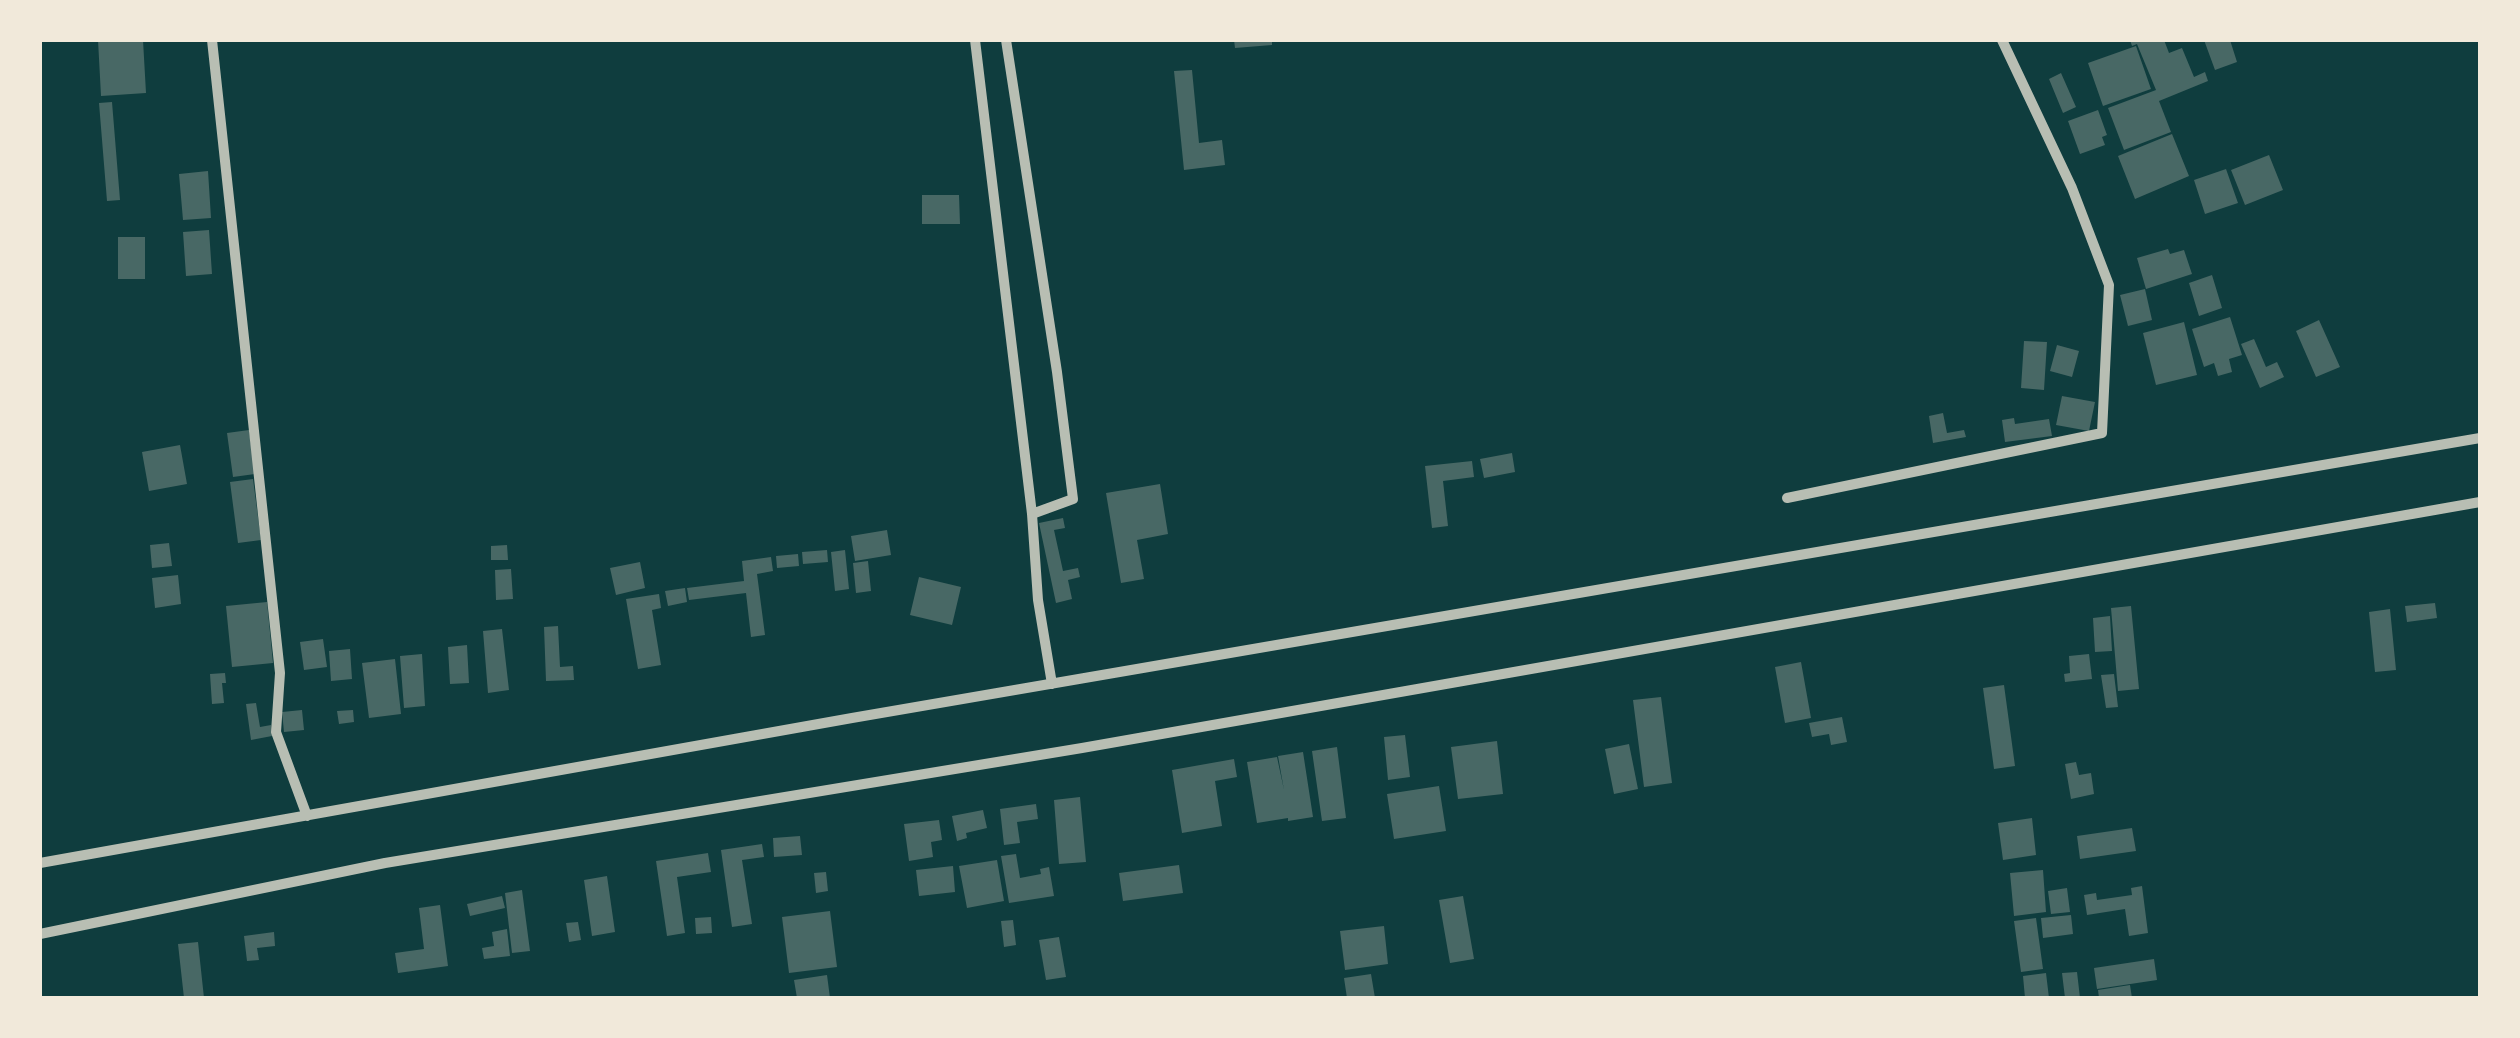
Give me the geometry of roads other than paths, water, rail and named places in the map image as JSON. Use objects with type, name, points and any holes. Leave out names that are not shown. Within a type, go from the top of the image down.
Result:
[{"type":"street","points":[[212,40],[280,674],[276,732],[307,816]]},
{"type":"street","points":[[975,40],[1032,514],[1038,600],[1052,684]]},
{"type":"street","points":[[1006,40],[1058,372],[1073,499],[1032,514]]},
{"type":"street","points":[[1787,498],[2102,433],[2109,285],[2072,188],[2002,40]]},
{"type":"street","points":[[40,863],[2480,438]]},
{"type":"street","points":[[40,934],[385,863],[1082,748],[2480,502]]}]
